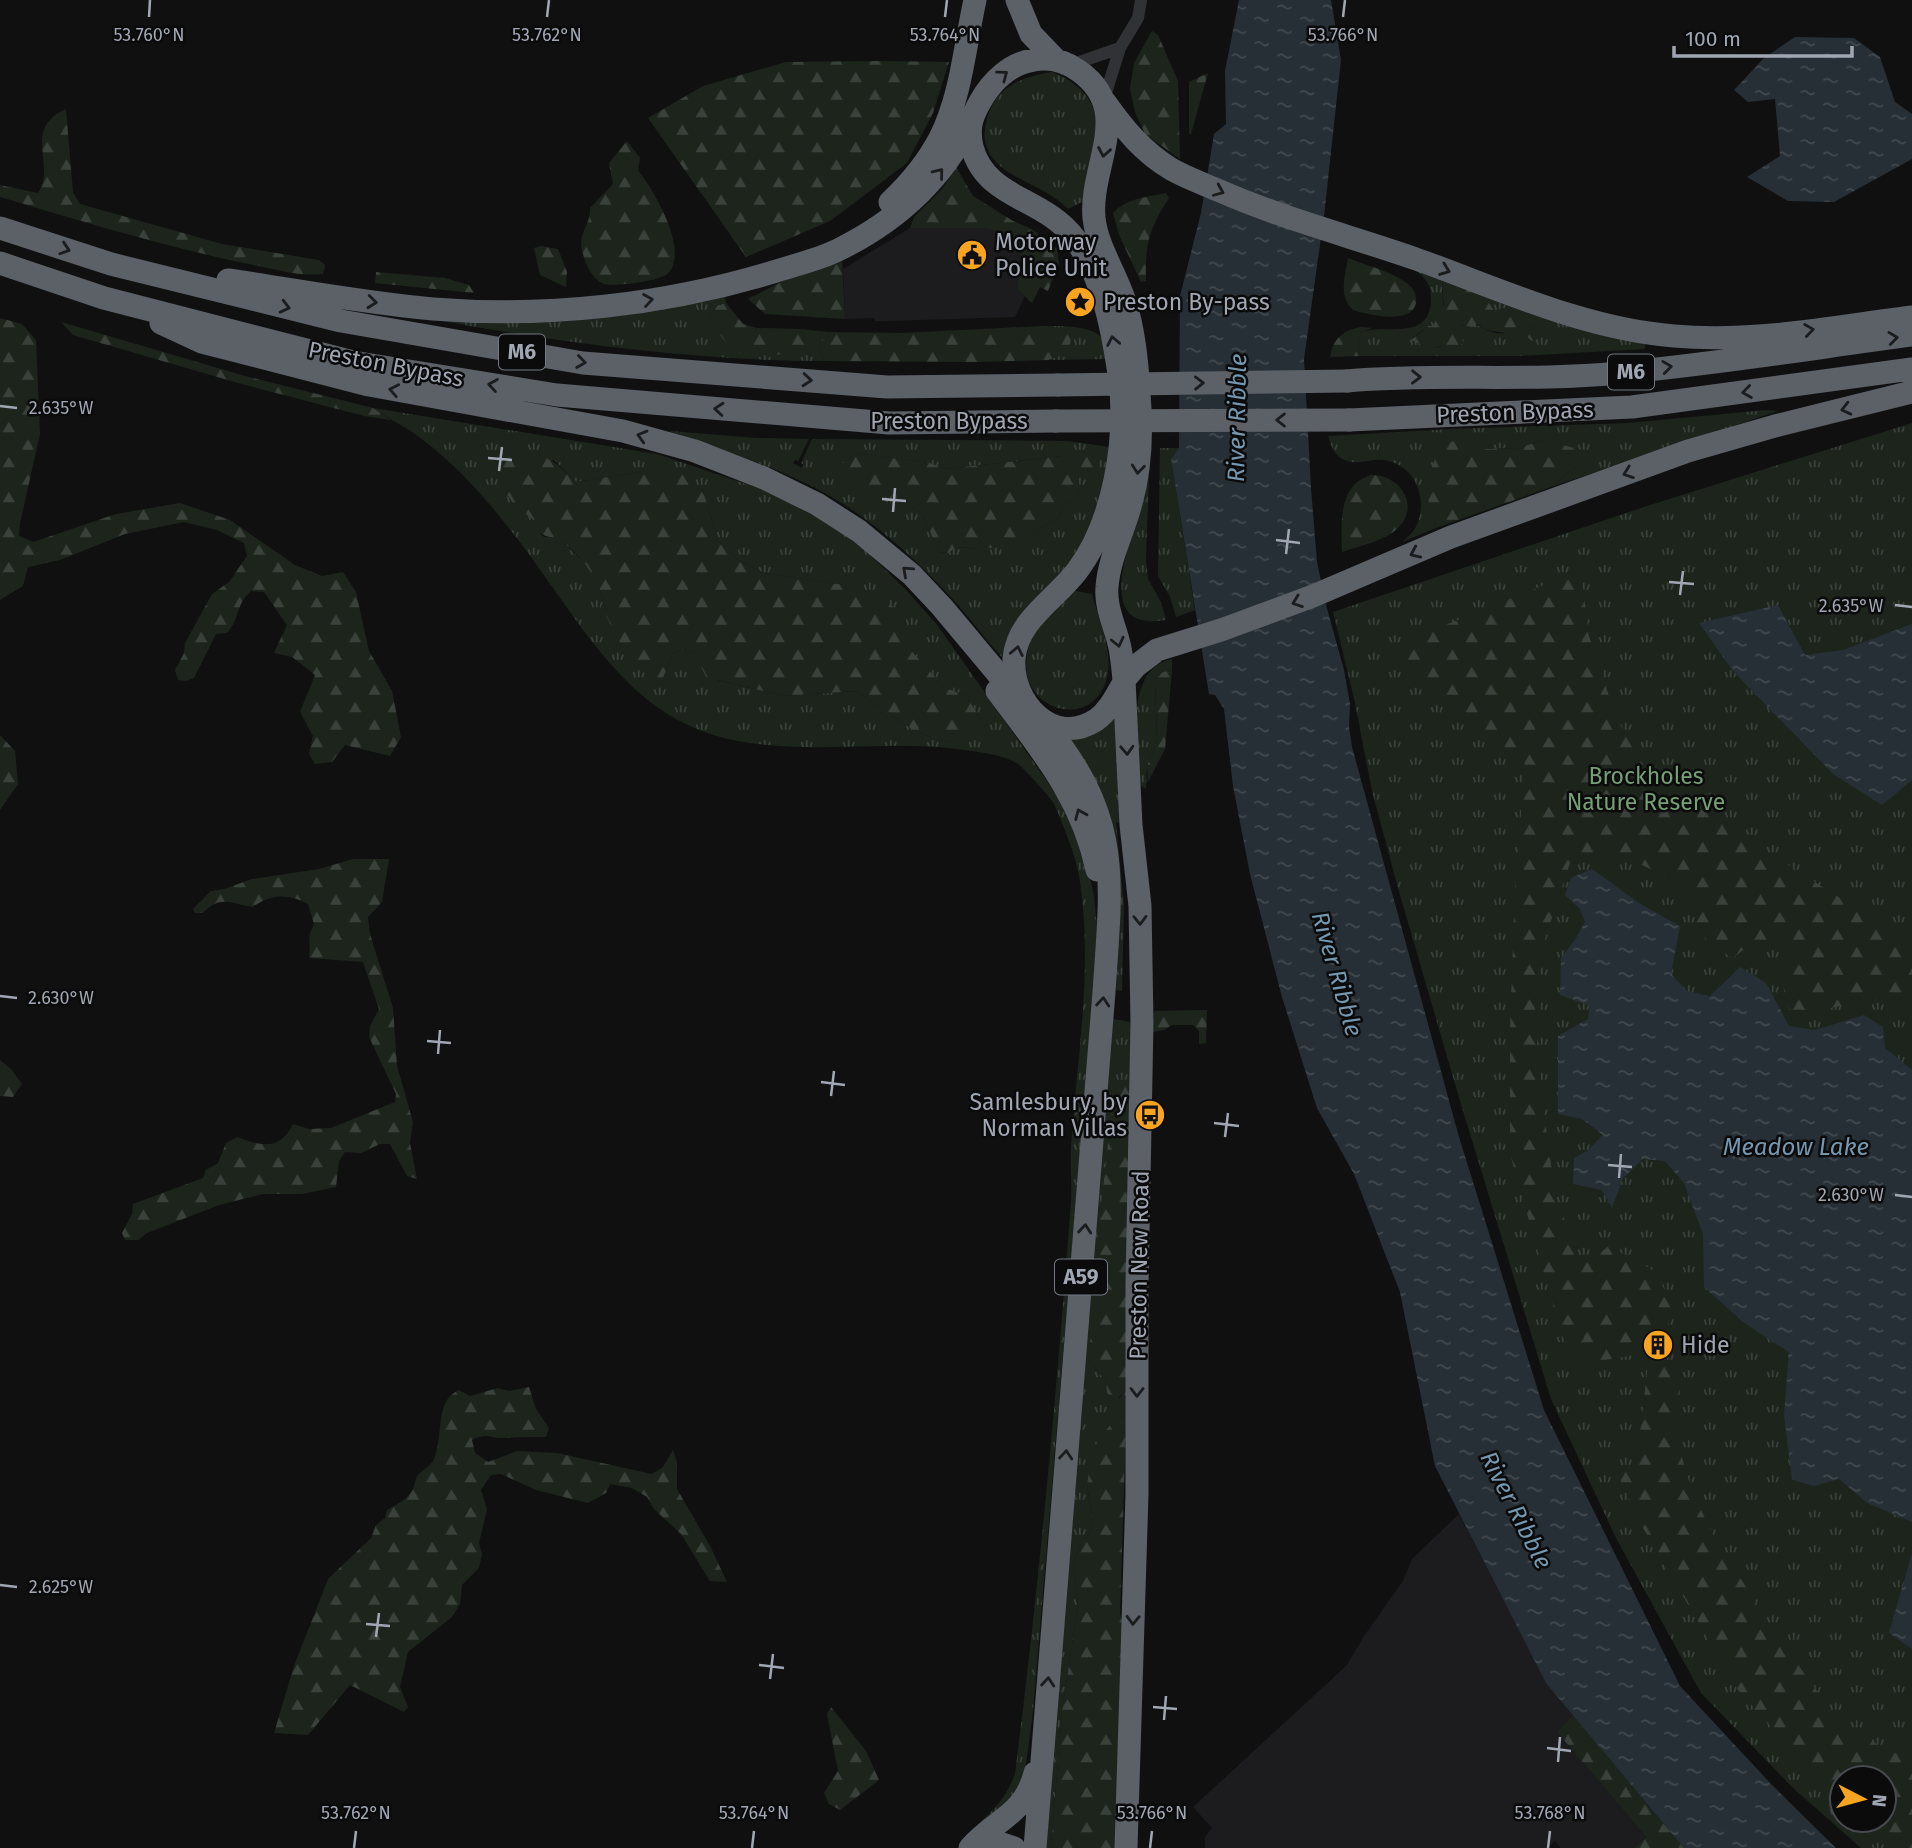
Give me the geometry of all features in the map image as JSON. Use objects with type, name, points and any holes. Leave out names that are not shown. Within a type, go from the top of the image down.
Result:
[{"type":"highway","points":[[790,266],[890,202],[929,157],[949,116],[975,0]]},
{"type":"highway","points":[[984,0],[971,75],[969,122],[973,151],[988,177],[999,187],[1054,217],[1069,232],[1086,257],[1108,315],[1121,388],[1121,422],[1115,477],[1097,536],[1076,572],[1028,622],[1016,648],[1014,673],[1018,687],[1038,718]]},
{"type":"highway","points":[[1017,0],[1031,34],[1063,63],[1089,78],[1128,134],[1158,161],[1184,176],[1247,203],[1578,317],[1644,333],[1704,338],[1755,337],[1912,317]]},
{"type":"highway","points":[[111,264],[344,299],[435,309],[523,311],[611,306],[704,291],[836,251],[862,237],[908,205],[943,169],[986,92],[1003,74],[1023,62],[1036,60],[1063,63]]},
{"type":"highway","name":"Preston New Road","points":[[1105,101],[1105,150],[1094,193],[1094,218],[1099,241],[1126,304],[1139,394],[1140,431],[1137,477],[1107,583],[1108,604],[1121,650],[1124,681],[1131,825],[1140,905],[1142,1022],[1137,1285],[1137,1494],[1126,1848]]},
{"type":"highway","name":"Preston Bypass","points":[[0,228],[111,264],[341,321],[583,363],[887,387],[1348,381],[1398,376],[1503,379],[1617,373],[1912,335]]},
{"type":"highway","name":"Preston Bypass","points":[[0,262],[104,298],[353,362],[557,395],[889,423],[1349,419],[1632,407],[1912,369]]},
{"type":"highway","points":[[104,298],[202,342],[369,385],[623,431],[695,452],[764,478],[817,504],[859,531],[912,575],[943,607],[1002,681],[1038,718],[1053,726],[1071,728],[1093,722],[1108,709],[1136,666],[1150,654],[1170,645],[1221,630],[1360,577],[1451,537],[1688,451],[1912,392]]},
{"type":"highway","points":[[943,607],[975,662],[1061,779],[1078,808],[1094,855],[1109,928]]},
{"type":"highway","name":"A59","points":[[1035,1848],[1111,880],[1104,832],[1097,808],[1078,770],[1038,718]]},
{"type":"highway","points":[[972,1848],[981,1836],[1021,1805],[1034,1779],[1044,1735]]},
{"type":"highway","points":[[972,1848],[996,1842],[1014,1848]]},
{"type":"street","points":[[1105,101],[1120,48],[1138,18],[1141,0]]},
{"type":"street","points":[[1063,63],[1120,48]]},
{"type":"shaded area","points":[[910,228],[986,228],[1004,235],[1021,252],[1027,265],[1021,265],[1017,289],[1025,296],[1015,317],[889,321],[875,321],[874,318],[845,319],[843,269]]},
{"type":"shaded area","points":[[1459,1514],[1546,1682],[1573,1715],[1557,1732],[1646,1837],[1634,1848],[1561,1848],[1555,1841],[1547,1848],[1205,1848],[1205,1837],[1212,1828],[1193,1807],[1347,1665],[1403,1581],[1412,1559]]},
{"type":"green space","points":[[1152,31],[1158,35],[1178,81],[1180,159],[1145,134],[1135,112],[1130,89],[1134,63]]},
{"type":"green space","points":[[786,62],[949,62],[933,113],[907,163],[830,221],[746,257],[648,118],[703,86]]},
{"type":"green space","points":[[1052,72],[1073,83],[1086,96],[1094,110],[1097,126],[1093,162],[1084,201],[1068,209],[1055,198],[1008,172],[996,161],[987,148],[985,132],[990,110],[1001,94],[1024,79]]},
{"type":"green space","points":[[1208,73],[1191,134],[1189,134],[1189,82]]},
{"type":"green space","points":[[66,109],[73,192],[80,204],[222,244],[319,260],[325,265],[323,274],[293,273],[213,256],[122,233],[0,197],[0,185],[38,193],[43,182],[42,137],[45,127],[53,117]]},
{"type":"green space","points":[[627,141],[640,158],[638,170],[665,215],[675,254],[671,270],[663,277],[609,285],[593,275],[583,254],[581,241],[590,208],[613,184],[609,163]]},
{"type":"green space","points":[[956,167],[973,196],[1013,221],[1032,229],[1057,249],[1059,263],[1048,291],[1040,287],[1032,303],[1017,289],[1021,265],[1026,264],[1019,251],[1005,236],[986,228],[910,228],[914,217],[942,189]]},
{"type":"green space","points":[[1166,193],[1169,198],[1150,237],[1146,257],[1146,281],[1141,282],[1119,235],[1113,213],[1131,201]]},
{"type":"green space","points":[[541,246],[558,249],[567,272],[566,287],[540,275],[534,248]]},
{"type":"green space","points":[[1348,258],[1407,283],[1416,297],[1413,310],[1407,314],[1389,317],[1353,310],[1344,292]]},
{"type":"green space","points":[[842,261],[845,319],[765,314],[748,299],[816,264]]},
{"type":"green space","points":[[1410,267],[1442,278],[1443,304],[1447,317],[1433,327],[1428,326],[1411,339],[1423,345],[1435,348],[1443,346],[1452,350],[1463,343],[1458,328],[1469,324],[1496,333],[1542,330],[1494,311],[1470,293],[1473,291],[1646,341],[1645,349],[1518,356],[1360,356],[1358,341],[1362,332],[1406,328],[1424,321],[1431,297],[1428,283]]},
{"type":"green space","points":[[376,272],[445,278],[469,285],[474,293],[375,283]]},
{"type":"green space","points":[[1442,278],[1473,291],[1471,293],[1487,300],[1494,311],[1503,308],[1520,310],[1529,325],[1543,330],[1532,341],[1524,334],[1513,336],[1486,330],[1478,324],[1472,327],[1463,325],[1459,328],[1463,343],[1452,350],[1443,346],[1425,349],[1411,340],[1428,326],[1433,326],[1437,318],[1447,317],[1444,311]]},
{"type":"green space","points":[[725,294],[726,303],[716,306],[709,320],[812,352],[800,329],[829,332],[819,346],[824,361],[727,358],[629,349],[436,320]]},
{"type":"green space","points":[[726,303],[743,324],[757,328],[800,329],[813,353],[769,355],[733,352],[709,320],[716,306]]},
{"type":"green space","points":[[0,318],[22,324],[36,340],[40,434],[19,536],[33,542],[116,514],[180,503],[230,520],[295,565],[322,576],[343,572],[356,592],[369,651],[392,691],[401,737],[390,756],[345,745],[332,762],[315,764],[309,754],[313,736],[300,712],[315,675],[292,657],[274,653],[287,625],[264,592],[251,591],[246,596],[227,633],[216,634],[194,678],[178,680],[175,670],[184,653],[185,643],[212,594],[229,582],[247,556],[244,543],[217,530],[184,522],[125,534],[60,560],[28,567],[23,586],[0,600]]},
{"type":"green space","points":[[61,322],[245,376],[373,408],[391,420],[364,416],[238,383],[73,335]]},
{"type":"green space","points":[[1024,327],[1076,327],[1094,332],[1104,342],[1106,359],[1048,360],[1067,353]]},
{"type":"green space","points":[[1024,327],[1072,334],[1068,353],[1048,360],[824,361],[819,346],[829,332],[901,333]]},
{"type":"green space","points":[[1363,327],[1372,328],[1362,332],[1358,341],[1360,356],[1330,357],[1340,336]]},
{"type":"green space","points":[[373,408],[657,454],[761,489],[804,509],[853,538],[938,626],[1068,811],[1085,854],[1094,896],[1098,939],[1033,1711],[1024,1780],[1019,1795],[983,1826],[981,1821],[1001,1800],[1015,1774],[1047,1488],[1071,1201],[1071,1146],[1083,1014],[1084,915],[1079,874],[1058,812],[1048,795],[1021,767],[999,756],[928,746],[776,746],[739,741],[703,731],[669,715],[646,698],[604,656],[515,536],[468,480],[427,443]],"holes":[[[553,459],[576,482],[646,471],[703,490],[718,541],[738,560],[764,573],[844,585],[901,616],[905,645],[944,687],[966,696],[981,719],[947,742],[916,732],[857,691],[784,696],[717,680],[693,652],[680,650],[672,654],[663,678],[604,600],[589,566],[557,538],[544,537],[539,532]]]},
{"type":"green space","points":[[1778,411],[1551,487],[1576,466],[1543,440],[1519,448],[1486,449],[1426,488],[1436,528],[1402,542],[1415,528],[1420,512],[1420,494],[1412,477],[1406,470],[1389,461],[1347,461],[1334,451],[1328,436],[1628,423]]},
{"type":"green space","name":"Brockholes Nature Reserve","points":[[1912,423],[1912,1848],[1861,1848],[1845,1834],[1898,1834],[1898,1764],[1828,1764],[1828,1819],[1792,1787],[1701,1693],[1616,1538],[1551,1399],[1398,888],[1372,791],[1354,698],[1333,612],[1644,507]]},
{"type":"green space","points":[[670,431],[809,439],[798,461],[793,463],[802,468],[804,465],[801,463],[812,439],[1068,441],[1109,447],[1106,477],[1094,522],[1068,569],[1007,663],[933,578],[882,532],[844,505],[772,468],[670,434]],"holes":[[[854,453],[930,463],[945,469],[1062,456],[1094,456],[1078,476],[1079,494],[1064,507],[1059,517],[1033,533],[979,549],[958,547],[948,553],[939,552],[923,516]]]},
{"type":"green space","points":[[1472,438],[1486,449],[1519,448],[1543,440],[1582,450],[1576,466],[1551,487],[1436,528],[1425,488],[1440,444]]},
{"type":"green space","points":[[1150,446],[1146,559],[1148,579],[1161,602],[1166,620],[1143,620],[1129,613],[1122,599],[1125,562],[1143,498]]},
{"type":"green space","points":[[1160,448],[1179,448],[1171,459],[1195,610],[1176,617],[1170,597],[1158,576]]},
{"type":"green space","points":[[510,450],[531,452],[547,458],[576,482],[646,471],[676,470],[703,490],[718,541],[738,560],[764,573],[844,585],[885,598],[901,616],[906,645],[944,687],[966,696],[981,719],[977,732],[947,742],[916,732],[857,691],[784,696],[718,680],[710,684],[693,652],[680,650],[672,654],[663,678],[654,681],[629,660],[601,606],[604,600],[596,582],[582,560],[560,541],[539,532],[538,523],[508,496],[500,480],[494,457]]},
{"type":"green space","points":[[854,453],[930,463],[945,469],[1062,456],[1094,456],[1099,463],[1095,474],[1078,476],[1079,494],[1064,507],[1059,517],[1033,533],[1026,544],[979,549],[958,547],[948,553],[939,552],[923,516],[901,496],[871,498],[842,476],[841,465]]},
{"type":"green space","points":[[1371,475],[1390,480],[1404,492],[1407,501],[1405,519],[1393,533],[1342,552],[1341,529],[1347,496],[1360,480]]},
{"type":"green space","points":[[1581,570],[1589,636],[1616,717],[1650,777],[1912,944],[1912,998],[1846,1004],[1809,1017],[1789,1009],[1780,975],[1789,946],[1751,944],[1733,958],[1711,944],[1700,931],[1687,891],[1657,873],[1620,858],[1606,857],[1570,863],[1538,960],[1540,1003],[1537,1045],[1556,1201],[1569,1229],[1581,1267],[1609,1246],[1654,1271],[1675,1308],[1665,1331],[1635,1355],[1581,1364],[1562,1336],[1510,1154],[1510,1030],[1515,886],[1525,764],[1389,648]]},
{"type":"green space","points":[[1070,590],[1092,594],[1109,663],[1100,693],[1088,705],[1072,709],[1055,707],[1041,698],[1030,684],[1026,665],[1034,634]]},
{"type":"green space","points":[[1172,659],[1172,670],[1163,672],[1155,680],[1157,740],[1147,766],[1146,789],[1140,785],[1136,738],[1137,705],[1147,676],[1157,665]]},
{"type":"green space","points":[[1172,670],[1165,749],[1148,782],[1147,766],[1157,740],[1155,680],[1163,672]]},
{"type":"green space","points":[[1116,715],[1124,821],[1116,823],[1124,905],[1122,991],[1116,990],[1120,929],[1119,887],[1067,737]]},
{"type":"green space","points":[[0,735],[15,751],[18,784],[0,810]]},
{"type":"green space","points":[[353,859],[389,859],[382,902],[368,917],[370,934],[393,1008],[397,1066],[413,1122],[410,1143],[417,1179],[407,1176],[390,1144],[380,1144],[361,1153],[345,1152],[339,1161],[336,1187],[302,1194],[263,1194],[219,1205],[147,1233],[138,1240],[125,1240],[122,1233],[132,1214],[133,1204],[203,1178],[206,1170],[218,1163],[226,1143],[237,1137],[254,1143],[269,1144],[282,1139],[293,1124],[309,1129],[331,1128],[395,1102],[396,1094],[369,1037],[370,1026],[379,1009],[363,962],[309,958],[309,938],[314,924],[308,904],[294,898],[273,897],[253,907],[221,902],[203,913],[195,913],[193,909],[211,891],[252,879],[319,869]]},
{"type":"green space","points":[[1207,1010],[1206,1043],[1199,1044],[1199,1031],[1193,1025],[1172,1025],[1153,1032],[1154,1011]]},
{"type":"green space","points":[[1112,1019],[1132,1022],[1131,1085],[1089,1359],[1106,1382],[1107,1393],[1112,1398],[1119,1398],[1126,1391],[1126,1427],[1110,1425],[1087,1486],[1093,1521],[1092,1529],[1081,1544],[1073,1564],[1078,1605],[1062,1711],[1051,1848],[1043,1848]]},
{"type":"green space","points":[[0,1060],[22,1084],[13,1097],[0,1096]]},
{"type":"green space","points":[[1124,1080],[1131,1085],[1126,1391],[1118,1398],[1112,1398],[1107,1393],[1106,1382],[1089,1359],[1099,1224],[1114,1090],[1119,1082]]},
{"type":"green space","points":[[1667,1360],[1681,1371],[1677,1441],[1693,1494],[1716,1540],[1776,1634],[1837,1719],[1888,1751],[1912,1758],[1912,1848],[1897,1848],[1880,1834],[1898,1834],[1898,1764],[1828,1764],[1828,1787],[1822,1782],[1738,1690],[1642,1526],[1619,1477],[1637,1459],[1648,1364]]},
{"type":"green space","points":[[529,1387],[536,1409],[549,1428],[546,1437],[482,1436],[472,1440],[475,1453],[488,1462],[517,1451],[557,1453],[652,1474],[663,1467],[673,1450],[677,1462],[677,1489],[727,1582],[710,1581],[681,1534],[654,1509],[647,1497],[632,1488],[610,1484],[606,1493],[588,1503],[536,1490],[501,1474],[491,1475],[481,1490],[487,1509],[479,1543],[482,1554],[479,1568],[462,1585],[460,1604],[452,1617],[408,1652],[400,1687],[408,1707],[404,1712],[350,1685],[308,1735],[274,1733],[294,1666],[328,1579],[371,1538],[376,1525],[385,1518],[387,1510],[408,1496],[418,1476],[433,1461],[443,1410],[451,1395],[459,1390],[470,1396],[498,1388],[509,1391]]},
{"type":"green space","points":[[1119,1422],[1126,1427],[1120,1613],[1123,1625],[1120,1848],[1051,1848],[1062,1711],[1078,1605],[1073,1564],[1081,1544],[1092,1529],[1087,1486],[1092,1450],[1110,1425]]},
{"type":"green space","points":[[831,1707],[866,1751],[879,1780],[840,1810],[829,1804],[824,1793],[838,1771],[827,1714]]},
{"type":"green space","points":[[1573,1715],[1684,1848],[1634,1848],[1646,1837],[1557,1732]]},
{"type":"water","name":"River Ribble","points":[[1239,0],[1331,0],[1341,60],[1324,216],[1304,359],[1317,562],[1344,670],[1350,704],[1352,747],[1459,1137],[1544,1410],[1680,1686],[1771,1784],[1836,1848],[1684,1848],[1546,1683],[1435,1466],[1400,1292],[1354,1174],[1317,1108],[1282,997],[1250,874],[1233,786],[1224,709],[1215,695],[1209,694],[1171,459],[1179,448],[1180,296],[1201,213],[1214,134],[1226,124],[1225,71]]},
{"type":"water","points":[[1795,37],[1854,38],[1880,57],[1895,102],[1912,114],[1912,159],[1834,202],[1788,201],[1747,177],[1780,156],[1775,99],[1748,102],[1734,90],[1764,58]]},
{"type":"water","points":[[1778,605],[1805,655],[1843,650],[1912,624],[1912,780],[1882,805],[1833,774],[1733,671],[1699,623]]},
{"type":"water","name":"Meadow Lake","points":[[1592,869],[1639,903],[1680,926],[1671,974],[1687,991],[1710,996],[1740,967],[1766,983],[1789,1026],[1815,1030],[1864,1015],[1883,1027],[1885,1048],[1912,1070],[1912,1522],[1867,1503],[1839,1479],[1814,1486],[1792,1480],[1784,1414],[1789,1352],[1743,1322],[1704,1287],[1703,1234],[1684,1183],[1665,1161],[1643,1159],[1623,1178],[1612,1208],[1602,1190],[1573,1184],[1574,1158],[1587,1151],[1603,1135],[1582,1119],[1558,1114],[1558,1036],[1588,1019],[1590,1006],[1560,995],[1561,958],[1585,922],[1580,909],[1565,895],[1571,878]]},
{"type":"water","points":[[1912,1553],[1912,1649],[1889,1633]]},
{"type":"place","name":"Motorway Police Unit","points":[[972,255]]},
{"type":"place","name":"Preston By-pass","points":[[1080,302]]},
{"type":"place","name":"Samlesbury, by Norman Villas","points":[[1150,1115]]},
{"type":"place","name":"Hide","points":[[1658,1345]]}]
